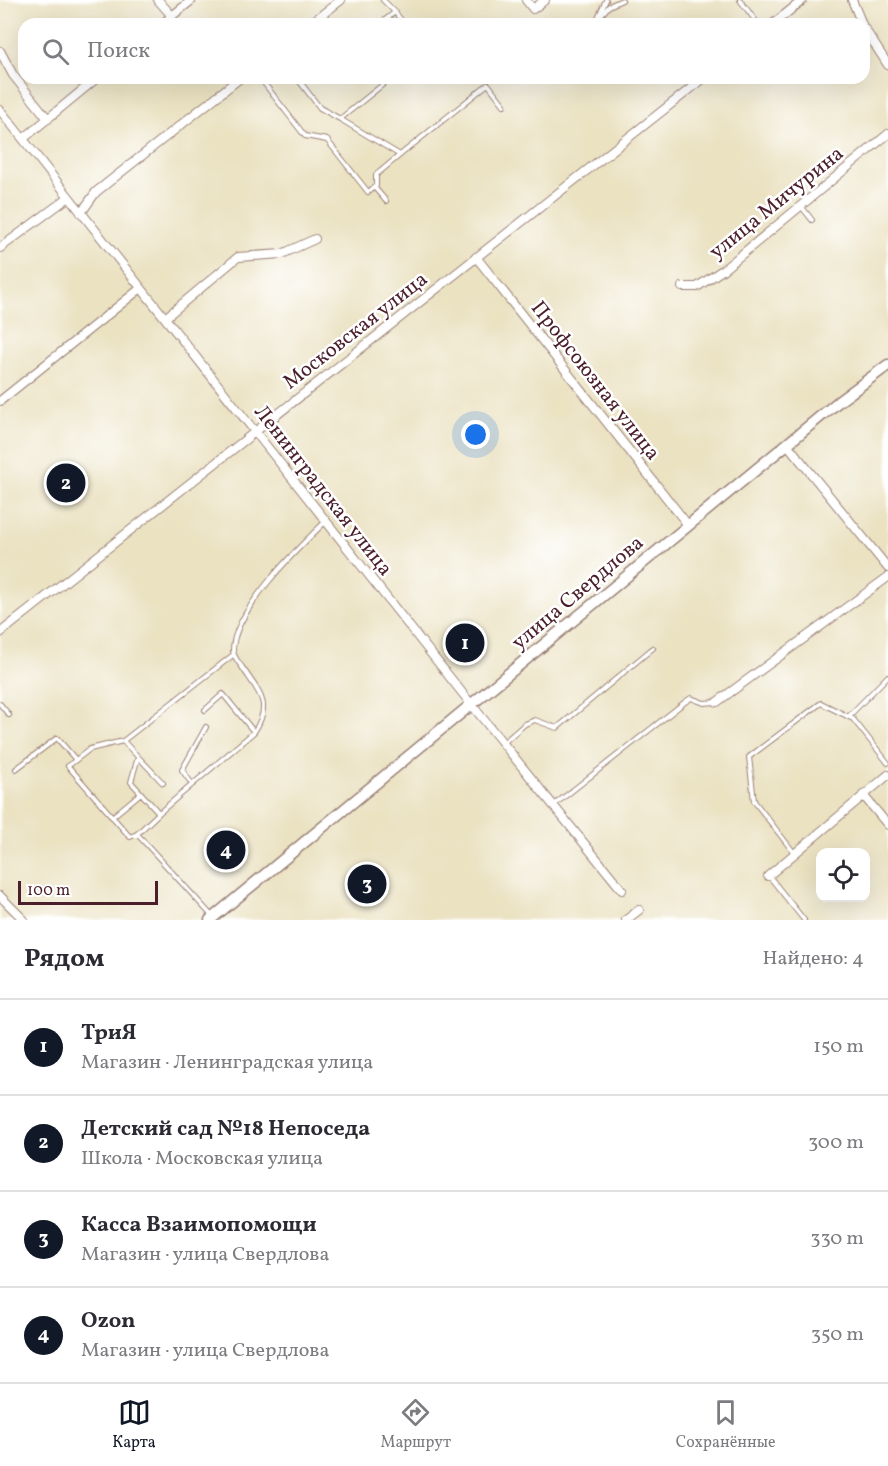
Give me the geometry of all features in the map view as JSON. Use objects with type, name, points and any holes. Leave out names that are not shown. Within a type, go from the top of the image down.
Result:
[{"type":"street","points":[[158,0],[172,16]]},
{"type":"street","points":[[170,18],[192,0]]},
{"type":"street","points":[[318,18],[340,0]]},
{"type":"street","points":[[526,0],[533,9],[545,0]]},
{"type":"street","points":[[780,18],[803,0]]},
{"type":"street","points":[[852,0],[860,18]]},
{"type":"street","points":[[870,37],[888,65]]},
{"type":"street","points":[[0,51],[18,81]]},
{"type":"street","points":[[20,84],[48,119]]},
{"type":"street","points":[[23,139],[90,84]]},
{"type":"street","points":[[81,213],[96,192],[232,84]]},
{"type":"street","name":"Московская улица","points":[[0,633],[696,84]]},
{"type":"street","name":"Ленинградская улица","points":[[0,110],[254,432],[622,890]]},
{"type":"street","name":"улица Мичурина","points":[[682,287],[697,287],[723,269],[888,134]]},
{"type":"street","points":[[0,248],[69,197]]},
{"type":"street","points":[[165,318],[238,257],[282,254],[315,239]]},
{"type":"street","name":"Профсоюзная улица","points":[[476,257],[688,525]]},
{"type":"street","points":[[0,401],[141,288]]},
{"type":"street","name":"улица Свердлова","points":[[212,919],[688,525],[888,365]]},
{"type":"street","points":[[787,444],[888,568]]},
{"type":"street","points":[[717,702],[888,577]]},
{"type":"street","points":[[768,876],[888,775]]},
{"type":"street","points":[[863,795],[888,825]]},
{"type":"street","points":[[0,896],[24,920]]},
{"type":"street","points":[[626,920],[639,910]]},
{"type":"lane","points":[[383,0],[400,18]]},
{"type":"lane","points":[[601,15],[606,0]]},
{"type":"lane","points":[[599,18],[609,6],[622,0]]},
{"type":"lane","points":[[740,0],[754,18]]},
{"type":"lane","points":[[388,18],[395,12]]},
{"type":"lane","points":[[265,84],[305,136],[327,140],[368,192],[374,187],[376,175],[488,84],[504,105]]},
{"type":"lane","points":[[302,84],[320,108],[400,155]]},
{"type":"lane","points":[[340,119],[384,84]]},
{"type":"lane","points":[[374,187],[386,201]]},
{"type":"lane","points":[[801,205],[812,220]]},
{"type":"lane","points":[[233,655],[123,741],[90,749],[68,766],[129,837],[137,834],[254,732],[264,717],[264,705],[233,655],[234,643],[245,615],[266,585],[326,521]]},
{"type":"lane","points":[[503,743],[525,724],[535,720],[557,728],[653,648]]},
{"type":"lane","points":[[849,716],[888,676]]},
{"type":"lane","points":[[205,710],[223,694],[254,732]]},
{"type":"lane","points":[[553,805],[691,698],[704,703],[717,702]]},
{"type":"lane","points":[[795,854],[754,801],[749,757],[821,703],[849,716],[888,763]]},
{"type":"lane","points":[[0,704],[9,715]]},
{"type":"lane","points":[[192,784],[182,770],[206,727]]},
{"type":"lane","points":[[16,769],[57,738],[76,760]]},
{"type":"lane","points":[[123,741],[164,783]]},
{"type":"lane","points":[[138,757],[131,782],[159,813]]},
{"type":"lane","points":[[112,817],[141,793]]},
{"type":"lane","points":[[137,834],[212,919]]},
{"type":"lane","points":[[768,876],[804,920]]},
{"type":"place","name":"Детский сад №18 Непоседа","points":[[66,483]]},
{"type":"place","name":"ТриЯ","points":[[465,643]]},
{"type":"place","name":"Ozon","points":[[226,850]]},
{"type":"place","name":"Касса Взаимопомощи","points":[[367,884]]}]
